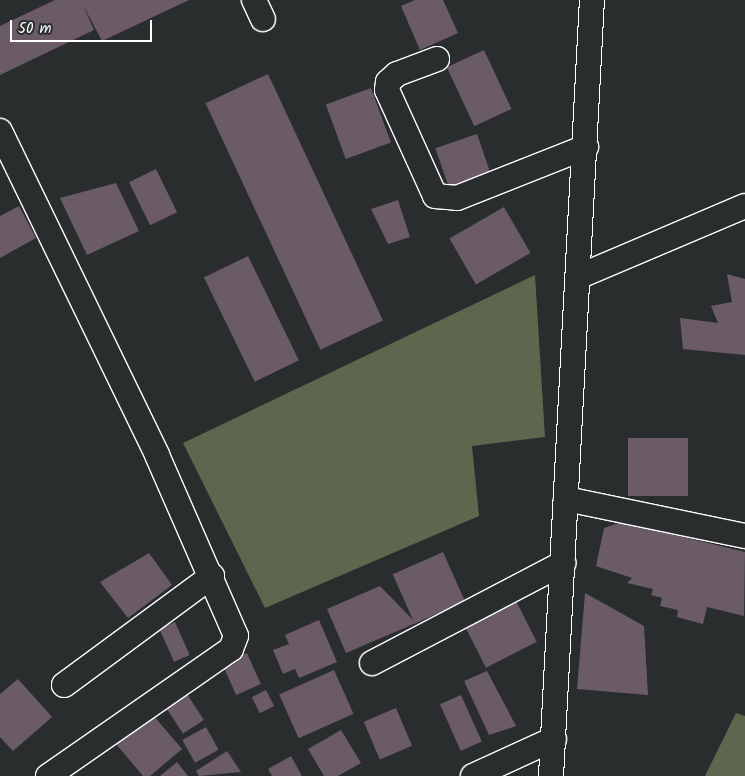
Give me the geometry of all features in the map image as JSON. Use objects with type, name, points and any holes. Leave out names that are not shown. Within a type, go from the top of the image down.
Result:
[{"type":"street","points":[[551,776],[580,276],[592,0]]},
{"type":"street","points":[[437,59],[397,74],[386,90],[435,196],[457,198],[586,147]]},
{"type":"street","points":[[0,131],[235,626],[236,644],[48,776]]},
{"type":"street","points":[[580,276],[745,206]]},
{"type":"street","points":[[566,499],[745,536]]},
{"type":"street","points":[[372,663],[563,562]]},
{"type":"street","points":[[64,685],[212,576]]},
{"type":"street","points":[[473,776],[554,739]]},
{"type":"green space","points":[[535,275],[545,437],[472,446],[479,516],[265,608],[183,443]]},
{"type":"green space","points":[[736,713],[745,716],[745,776],[705,776]]},
{"type":"building","points":[[55,0],[189,0],[102,41],[83,5],[94,30],[0,75],[0,26]]},
{"type":"building","points":[[415,0],[443,0],[458,33],[420,50],[401,6]]},
{"type":"building","points":[[484,50],[511,109],[474,126],[447,67]]},
{"type":"building","points":[[268,74],[383,321],[320,350],[205,103]]},
{"type":"building","points":[[371,88],[391,143],[346,159],[326,104]]},
{"type":"building","points":[[477,134],[492,177],[450,192],[435,148]]},
{"type":"building","points":[[156,169],[177,212],[150,225],[129,182]]},
{"type":"building","points":[[116,183],[139,231],[87,255],[60,198]]},
{"type":"building","points":[[398,200],[410,237],[388,244],[371,209]]},
{"type":"building","points":[[19,206],[36,238],[0,258],[0,216]]},
{"type":"building","points":[[504,207],[530,253],[476,284],[449,238]]},
{"type":"building","points":[[248,256],[299,360],[255,382],[204,277]]},
{"type":"building","points":[[727,274],[745,279],[745,355],[683,349],[680,318],[718,323],[711,306],[732,302]]},
{"type":"building","points":[[628,438],[688,438],[688,496],[628,496]]},
{"type":"building","points":[[622,522],[745,552],[744,616],[707,607],[703,624],[677,617],[678,610],[660,606],[662,598],[651,595],[653,589],[627,583],[632,578],[596,566],[604,528]]},
{"type":"building","points":[[443,552],[465,601],[415,624],[393,574]]},
{"type":"building","points":[[149,553],[172,585],[128,618],[100,582]]},
{"type":"building","points":[[380,586],[416,623],[346,653],[327,609]]},
{"type":"building","points":[[585,593],[644,626],[648,695],[577,689]]},
{"type":"building","points":[[515,599],[537,642],[486,668],[464,625]]},
{"type":"building","points":[[319,620],[337,662],[299,678],[295,669],[283,674],[273,650],[289,644],[285,635]]},
{"type":"building","points":[[175,622],[190,655],[174,662],[159,629]]},
{"type":"building","points":[[247,653],[261,684],[236,695],[222,664]]},
{"type":"building","points":[[334,670],[354,714],[299,738],[279,694]]},
{"type":"building","points":[[487,671],[516,726],[489,735],[464,681]]},
{"type":"building","points":[[18,679],[52,717],[13,751],[0,737],[0,694]]},
{"type":"building","points":[[266,690],[274,706],[260,713],[252,697]]},
{"type":"building","points":[[187,694],[204,720],[183,734],[166,708]]},
{"type":"building","points":[[461,695],[482,742],[461,751],[440,704]]},
{"type":"building","points":[[396,708],[412,746],[380,759],[364,722]]},
{"type":"building","points":[[152,714],[182,749],[150,776],[143,776],[116,744]]},
{"type":"building","points":[[206,727],[219,750],[195,763],[182,740]]},
{"type":"building","points":[[341,730],[361,763],[338,776],[324,776],[308,749]]},
{"type":"building","points":[[227,751],[241,772],[199,776],[196,771]]},
{"type":"building","points":[[291,756],[302,776],[272,776],[268,769]]},
{"type":"building","points":[[177,762],[188,776],[160,776]]}]
